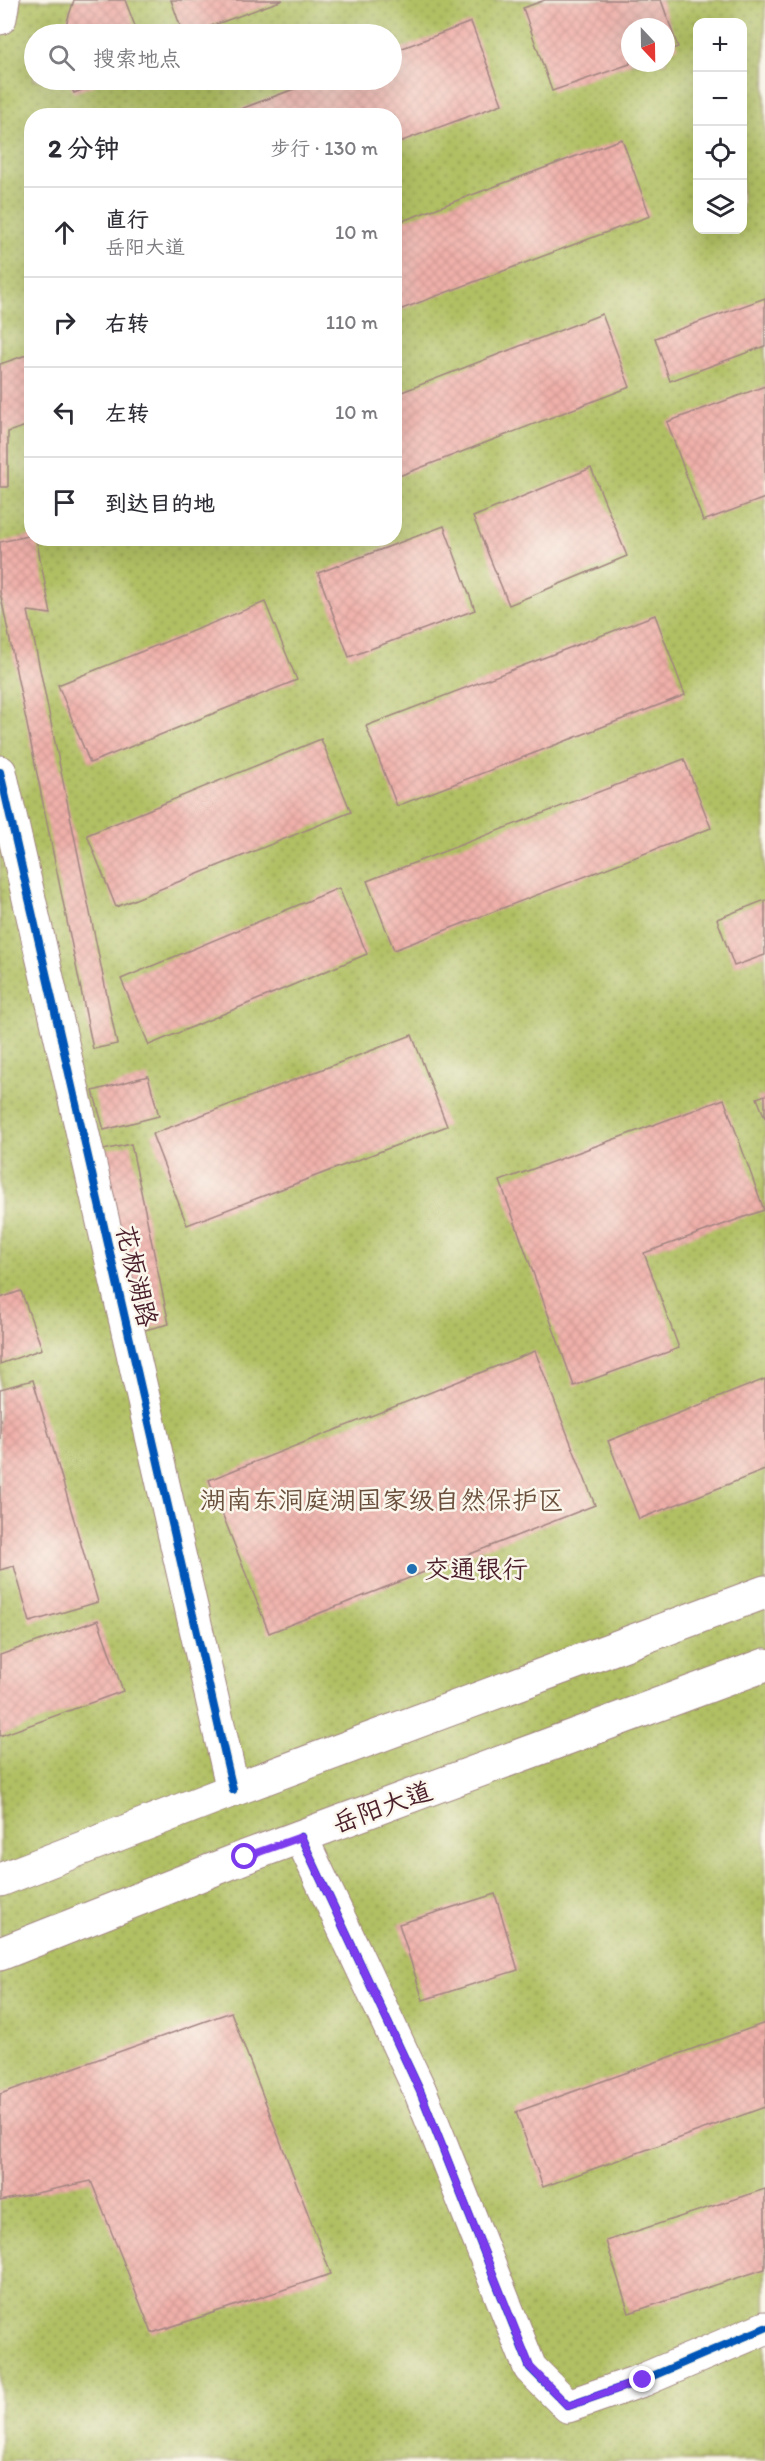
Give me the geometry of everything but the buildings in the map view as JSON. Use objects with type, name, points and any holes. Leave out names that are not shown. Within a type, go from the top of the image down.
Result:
[{"type":"street","points":[[0,18],[3,0]]},
{"type":"street","name":"花板湖路","points":[[0,772],[233,1790]]},
{"type":"street","points":[[0,1880],[233,1790],[765,1592]]},
{"type":"street","name":"岳阳大道","points":[[0,1953],[301,1837],[765,1665]]},
{"type":"street","points":[[301,1837],[420,2091],[530,2367],[568,2406],[643,2380],[765,2328]]},
{"type":"green space","name":"湖南东洞庭湖国家级自然保护区","points":[[0,0],[765,0],[765,2461],[0,2461]]},
{"type":"cycle path","points":[[0,772],[233,1790]]},
{"type":"cycle path","points":[[301,1837],[420,2091],[530,2368],[568,2406],[643,2380],[765,2328]]},
{"type":"place","name":"交通银行","points":[[412,1569]]},
{"type":"route","points":[[245,1857],[301,1837],[420,2091],[530,2367],[568,2406],[643,2380]]}]
